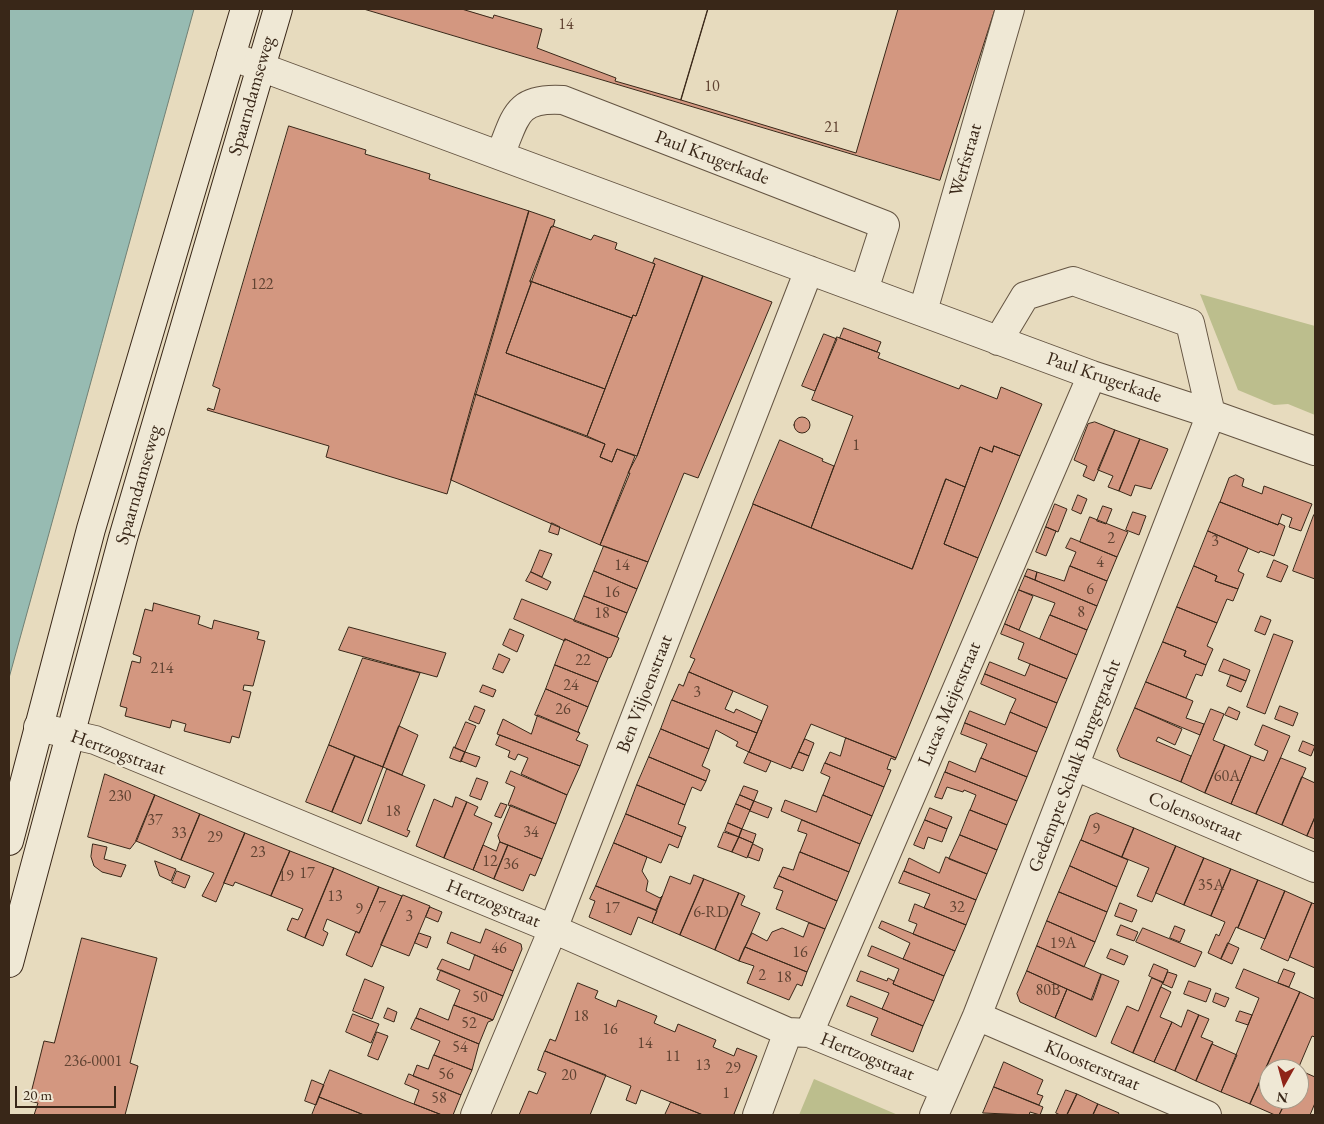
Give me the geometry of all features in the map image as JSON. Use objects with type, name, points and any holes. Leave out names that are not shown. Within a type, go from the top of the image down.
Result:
[{"type":"street","name":"Spaarndamseweg","points":[[9,841],[91,529],[245,9]]},
{"type":"street","name":"Spaarndamseweg","points":[[9,963],[123,538],[278,9]]},
{"type":"street","name":"Werfstraat","points":[[923,311],[1010,9]]},
{"type":"street","name":"Paul Krugerkade","points":[[232,56],[1092,375],[1315,451]]},
{"type":"street","name":"Paul Krugerkade","points":[[500,155],[515,118],[525,104],[543,99],[563,100],[885,225],[864,290]]},
{"type":"street","name":"Ben Viljoenstraat","points":[[474,1115],[553,929],[809,270]]},
{"type":"street","points":[[998,340],[1026,296],[1073,280],[1190,323],[1211,414]]},
{"type":"street","name":"Lucas Meijerstraat","points":[[757,1115],[798,1032],[1092,375]]},
{"type":"street","name":"Gedempte Schalk Burgergracht","points":[[934,1115],[977,1016],[1211,414]]},
{"type":"street","name":"Hertzogstraat","points":[[38,727],[95,740],[798,1032],[945,1089]]},
{"type":"street","name":"Colensostraat","points":[[1075,766],[1315,868]]},
{"type":"street","name":"Kloosterstraat","points":[[977,1016],[1207,1115]]},
{"type":"green space","points":[[1200,294],[1315,326],[1315,415],[1288,404],[1274,405],[1238,390]]},
{"type":"green space","points":[[814,1079],[898,1115],[799,1115]]},
{"type":"water","points":[[9,9],[194,9],[9,678]]},
{"type":"building","points":[[364,9],[995,9],[940,180]]},
{"type":"building","points":[[462,9],[708,9],[681,100],[615,81],[616,78],[537,48],[542,29],[494,15],[493,18]]},
{"type":"building","points":[[708,9],[898,9],[856,153],[681,100]]},
{"type":"building","points":[[289,126],[366,150],[365,154],[430,174],[429,179],[529,211],[447,494],[326,457],[329,446],[207,410],[208,408],[214,410],[220,389],[213,386]]},
{"type":"building","points":[[529,211],[555,220],[506,353],[605,389],[587,436],[475,394]]},
{"type":"building","points":[[553,226],[591,240],[594,235],[617,243],[615,249],[655,264],[636,316],[633,315],[632,318],[530,281]]},
{"type":"building","points":[[655,258],[703,276],[637,456],[617,449],[612,462],[600,457],[605,444],[587,436],[633,315],[636,316],[655,264],[653,263]]},
{"type":"building","points":[[703,276],[772,302],[698,478],[684,473],[648,562],[600,545],[630,473],[628,473],[637,456]]},
{"type":"building","points":[[530,281],[632,318],[605,389],[506,353],[531,284]]},
{"type":"building","points":[[844,328],[881,342],[877,352],[840,338]]},
{"type":"building","points":[[824,334],[837,339],[815,391],[802,386]]},
{"type":"building","points":[[837,337],[880,353],[878,358],[959,389],[961,385],[997,399],[1001,387],[1042,404],[1020,456],[994,446],[992,452],[980,447],[965,487],[946,479],[912,569],[811,528],[853,416],[812,400]]},
{"type":"building","points":[[475,394],[605,444],[600,457],[612,462],[617,449],[635,456],[600,545],[451,480]]},
{"type":"building","points":[[802,417],[808,419],[810,425],[808,431],[802,433],[796,431],[794,425],[796,419]]},
{"type":"building","points":[[1095,422],[1115,430],[1094,481],[1083,476],[1087,466],[1074,460],[1088,424]]},
{"type":"building","points":[[1115,430],[1140,439],[1119,491],[1108,487],[1113,476],[1098,470]]},
{"type":"building","points":[[1140,439],[1168,449],[1151,489],[1135,485],[1131,496],[1119,491]]},
{"type":"building","points":[[780,440],[823,459],[822,461],[834,466],[811,528],[753,504]]},
{"type":"building","points":[[994,446],[1020,456],[978,558],[944,544],[980,447],[992,452]]},
{"type":"building","points":[[1236,475],[1244,479],[1242,486],[1262,494],[1264,486],[1312,504],[1301,531],[1289,527],[1292,518],[1282,514],[1278,525],[1220,502],[1229,478]]},
{"type":"building","points":[[946,479],[965,487],[944,544],[978,558],[896,758],[811,724],[791,769],[749,752],[768,706],[689,672],[695,659],[690,657],[753,504],[912,569]]},
{"type":"building","points":[[1078,495],[1087,499],[1081,514],[1072,510]]},
{"type":"building","points":[[1220,502],[1285,526],[1274,556],[1260,551],[1259,553],[1208,531]]},
{"type":"building","points":[[1055,504],[1067,509],[1058,532],[1046,527]]},
{"type":"building","points":[[1103,506],[1112,509],[1106,524],[1097,521]]},
{"type":"building","points":[[1133,512],[1146,516],[1139,535],[1126,530]]},
{"type":"building","points":[[1315,516],[1315,579],[1293,571]]},
{"type":"building","points":[[1090,517],[1128,532],[1117,557],[1080,542]]},
{"type":"building","points":[[552,523],[560,527],[558,535],[549,532]]},
{"type":"building","points":[[1046,527],[1056,531],[1046,556],[1036,552]]},
{"type":"building","points":[[1208,531],[1248,548],[1238,571],[1244,574],[1238,589],[1215,581],[1217,576],[1194,566]]},
{"type":"building","points":[[1071,538],[1117,557],[1107,581],[1070,566],[1076,552],[1066,548]]},
{"type":"building","points":[[604,546],[648,562],[637,589],[594,571]]},
{"type":"building","points":[[540,550],[552,554],[542,577],[531,572]]},
{"type":"building","points":[[1274,560],[1288,566],[1281,582],[1267,577]]},
{"type":"building","points":[[1070,566],[1107,581],[1097,606],[1035,580],[1037,572],[1064,581]]},
{"type":"building","points":[[1194,566],[1217,576],[1215,581],[1238,589],[1233,601],[1227,599],[1217,623],[1177,607]]},
{"type":"building","points":[[1028,569],[1037,572],[1035,580],[1025,576]]},
{"type":"building","points":[[594,571],[637,589],[627,613],[584,596]]},
{"type":"building","points":[[531,572],[551,582],[547,590],[526,581]]},
{"type":"building","points":[[1025,576],[1097,606],[1087,630],[1050,615],[1055,603],[1019,590]]},
{"type":"building","points":[[1019,590],[1033,596],[1019,630],[1005,624]]},
{"type":"building","points":[[584,596],[627,613],[617,637],[574,621]]},
{"type":"building","points":[[522,599],[619,638],[611,657],[608,658],[514,619]]},
{"type":"building","points":[[154,603],[200,616],[198,624],[212,629],[214,620],[259,632],[257,639],[265,641],[253,686],[244,685],[243,690],[251,692],[239,738],[232,736],[230,743],[184,731],[186,724],[172,720],[170,728],[125,716],[127,708],[120,706],[132,661],[140,663],[141,657],[133,654],[145,609],[152,611]]},
{"type":"building","points":[[1177,607],[1217,623],[1207,646],[1213,649],[1206,665],[1184,656],[1186,651],[1163,642]]},
{"type":"building","points":[[1050,615],[1087,630],[1077,655],[1040,639]]},
{"type":"building","points":[[1261,616],[1271,620],[1265,635],[1255,631]]},
{"type":"building","points":[[1005,624],[1077,655],[1067,679],[1018,659],[1024,643],[1001,634]]},
{"type":"building","points":[[349,627],[446,653],[437,677],[339,650]]},
{"type":"building","points":[[510,629],[524,635],[517,652],[503,645]]},
{"type":"building","points":[[1274,634],[1293,641],[1265,714],[1247,707]]},
{"type":"building","points":[[565,639],[608,658],[598,682],[555,665]]},
{"type":"building","points":[[1163,642],[1186,651],[1184,656],[1206,665],[1202,676],[1196,674],[1186,698],[1146,682]]},
{"type":"building","points":[[499,654],[510,659],[503,673],[493,669]]},
{"type":"building","points":[[363,658],[420,673],[383,767],[329,745]]},
{"type":"building","points":[[1224,659],[1250,670],[1246,681],[1219,671]]},
{"type":"building","points":[[990,662],[1025,676],[1030,664],[1067,679],[1057,703],[985,674]]},
{"type":"building","points":[[555,665],[598,682],[588,707],[546,689]]},
{"type":"building","points":[[689,672],[733,691],[725,709],[734,713],[736,709],[762,721],[757,733],[672,700],[679,684],[683,686]]},
{"type":"building","points":[[985,674],[1057,703],[1047,728],[1010,712],[1016,699],[981,684]]},
{"type":"building","points":[[1231,675],[1246,681],[1241,692],[1227,686]]},
{"type":"building","points":[[1146,682],[1193,701],[1186,718],[1204,724],[1200,735],[1135,708]]},
{"type":"building","points":[[483,685],[496,690],[493,697],[480,692]]},
{"type":"building","points":[[546,689],[588,707],[578,731],[580,733],[535,715]]},
{"type":"building","points":[[672,700],[757,733],[749,752],[736,746],[738,742],[716,730],[709,749],[661,729]]},
{"type":"building","points":[[475,706],[485,710],[479,724],[469,720]]},
{"type":"building","points":[[1280,706],[1298,713],[1293,726],[1275,719]]},
{"type":"building","points":[[1229,707],[1240,712],[1237,720],[1225,715]]},
{"type":"building","points":[[1135,708],[1182,729],[1175,745],[1158,737],[1156,741],[1191,756],[1181,782],[1120,757],[1117,750]]},
{"type":"building","points":[[1211,709],[1224,714],[1213,740],[1225,745],[1205,793],[1181,782]]},
{"type":"building","points":[[970,711],[1005,725],[1010,712],[1047,728],[1037,752],[965,723]]},
{"type":"building","points":[[538,715],[580,733],[576,740],[588,745],[580,766],[497,734],[503,719],[531,734]]},
{"type":"building","points":[[466,722],[476,726],[465,752],[455,748]]},
{"type":"building","points":[[965,723],[1037,752],[1027,777],[981,758],[987,744],[961,734]]},
{"type":"building","points":[[1263,725],[1290,736],[1256,814],[1231,804],[1251,756],[1264,761],[1268,751],[1255,745]]},
{"type":"building","points":[[399,726],[418,735],[402,775],[383,767]]},
{"type":"building","points":[[661,729],[709,749],[702,766],[710,770],[706,781],[649,757]]},
{"type":"building","points":[[500,735],[580,766],[567,795],[521,774],[528,758],[518,754],[515,760],[508,757],[510,751],[496,745]]},
{"type":"building","points":[[846,738],[896,758],[895,760],[891,758],[887,769],[891,770],[884,787],[825,763],[830,752],[840,756]]},
{"type":"building","points":[[805,739],[814,743],[809,756],[799,752]]},
{"type":"building","points":[[1303,741],[1315,746],[1311,756],[1299,751]]},
{"type":"building","points":[[329,745],[355,756],[332,812],[306,802]]},
{"type":"building","points":[[1225,745],[1251,756],[1231,804],[1205,793]]},
{"type":"building","points":[[454,747],[465,752],[461,762],[450,758]]},
{"type":"building","points":[[465,752],[480,757],[476,767],[461,761]]},
{"type":"building","points":[[749,752],[771,761],[766,772],[744,763]]},
{"type":"building","points":[[799,752],[809,756],[803,771],[792,767]]},
{"type":"building","points":[[355,756],[383,767],[361,824],[332,812]]},
{"type":"building","points":[[649,757],[706,781],[701,791],[692,787],[685,805],[637,785]]},
{"type":"building","points":[[981,758],[1027,777],[1017,801],[945,772],[949,761],[975,772]]},
{"type":"building","points":[[1281,758],[1306,768],[1282,825],[1256,814]]},
{"type":"building","points":[[825,763],[884,787],[872,816],[823,795],[830,777],[821,773]]},
{"type":"building","points":[[387,769],[425,785],[407,830],[410,831],[407,837],[368,821]]},
{"type":"building","points":[[511,771],[567,795],[556,824],[508,805],[515,787],[506,783]]},
{"type":"building","points":[[945,772],[1017,801],[1007,825],[970,810],[976,795],[964,790],[963,792],[947,787],[942,799],[935,797]]},
{"type":"building","points":[[105,774],[155,795],[137,840],[130,849],[88,837]]},
{"type":"building","points":[[1302,777],[1315,783],[1315,817],[1307,836],[1282,825]]},
{"type":"building","points":[[477,778],[488,782],[481,800],[470,796]]},
{"type":"building","points":[[637,785],[685,805],[678,824],[686,827],[682,837],[626,814]]},
{"type":"building","points":[[744,786],[758,791],[754,801],[740,795]]},
{"type":"building","points":[[155,795],[200,814],[181,860],[136,841]]},
{"type":"building","points":[[740,795],[754,801],[750,810],[736,804]]},
{"type":"building","points":[[823,795],[872,816],[860,844],[781,811],[785,800],[816,812]]},
{"type":"building","points":[[456,797],[467,802],[444,858],[416,846],[434,799],[452,807]]},
{"type":"building","points":[[754,801],[772,808],[768,818],[750,811]]},
{"type":"building","points":[[467,802],[478,807],[474,815],[492,823],[473,870],[444,858]]},
{"type":"building","points":[[501,803],[507,805],[501,818],[495,816]]},
{"type":"building","points":[[736,804],[750,810],[742,829],[728,823]]},
{"type":"building","points":[[511,805],[556,824],[542,859],[500,842],[498,836]]},
{"type":"building","points":[[930,808],[952,817],[947,829],[925,820]]},
{"type":"building","points":[[970,810],[1007,825],[997,850],[960,835]]},
{"type":"building","points":[[1097,813],[1134,828],[1122,857],[1081,840],[1090,816]]},
{"type":"building","points":[[200,814],[245,833],[216,902],[202,896],[214,873],[181,860]]},
{"type":"building","points":[[626,814],[682,837],[678,848],[669,844],[661,863],[614,843]]},
{"type":"building","points":[[1315,817],[1315,839],[1307,836]]},
{"type":"building","points":[[802,820],[860,844],[849,872],[800,852],[807,834],[798,831]]},
{"type":"building","points":[[925,820],[947,829],[942,842],[928,837],[924,849],[914,845]]},
{"type":"building","points":[[728,823],[742,829],[739,837],[725,831]]},
{"type":"building","points":[[1134,828],[1176,846],[1152,902],[1137,896],[1149,868],[1122,857]]},
{"type":"building","points":[[742,829],[756,834],[753,843],[739,837]]},
{"type":"building","points":[[724,832],[739,837],[732,852],[718,847]]},
{"type":"building","points":[[245,833],[290,851],[271,896],[235,882],[233,886],[224,883]]},
{"type":"building","points":[[960,835],[997,850],[987,874],[949,859]]},
{"type":"building","points":[[739,837],[753,843],[747,858],[732,852]]},
{"type":"building","points":[[1081,840],[1128,860],[1117,887],[1070,866]]},
{"type":"building","points":[[500,842],[508,845],[494,879],[473,870],[483,845],[496,851]]},
{"type":"building","points":[[614,843],[647,857],[642,871],[648,881],[646,891],[660,898],[662,896],[656,910],[596,886]]},
{"type":"building","points":[[93,844],[107,847],[104,859],[126,865],[121,877],[102,872],[94,866],[91,857]]},
{"type":"building","points":[[753,844],[763,849],[759,861],[748,857]]},
{"type":"building","points":[[508,845],[542,859],[535,876],[530,874],[523,891],[494,879]]},
{"type":"building","points":[[1176,846],[1204,858],[1184,905],[1156,893]]},
{"type":"building","points":[[290,851],[334,868],[305,938],[287,930],[292,918],[298,920],[303,909],[271,896]]},
{"type":"building","points":[[800,852],[849,872],[837,901],[779,876],[783,867],[793,870]]},
{"type":"building","points":[[946,857],[987,874],[976,900],[904,871],[909,858],[939,873]]},
{"type":"building","points":[[1204,858],[1231,869],[1211,916],[1184,905]]},
{"type":"building","points":[[155,861],[176,869],[171,881],[160,876]]},
{"type":"building","points":[[1070,866],[1117,887],[1107,912],[1059,892]]},
{"type":"building","points":[[334,868],[379,887],[359,933],[327,919],[323,930],[328,933],[323,946],[305,938]]},
{"type":"building","points":[[1231,869],[1258,880],[1238,928],[1236,927],[1221,959],[1208,953],[1216,934],[1219,936],[1225,922],[1211,916]]},
{"type":"building","points":[[177,871],[190,876],[185,888],[172,883]]},
{"type":"building","points":[[904,871],[976,900],[966,925],[924,908],[930,894],[899,883]]},
{"type":"building","points":[[694,875],[704,879],[680,935],[652,923],[670,876],[690,884]]},
{"type":"building","points":[[779,876],[837,901],[825,929],[776,909],[783,891],[774,888]]},
{"type":"building","points":[[704,879],[739,893],[715,950],[680,935]]},
{"type":"building","points":[[1258,880],[1285,891],[1265,939],[1238,928]]},
{"type":"building","points":[[596,886],[657,911],[652,923],[638,917],[631,935],[589,917],[595,901],[590,899]]},
{"type":"building","points":[[379,887],[402,896],[372,967],[346,955],[356,931],[359,933]]},
{"type":"building","points":[[1285,891],[1312,903],[1288,961],[1261,949]]},
{"type":"building","points":[[1059,892],[1107,912],[1095,942],[1047,921]]},
{"type":"building","points":[[739,893],[745,896],[741,905],[760,913],[739,961],[715,950]]},
{"type":"building","points":[[403,895],[430,906],[409,956],[381,945]]},
{"type":"building","points":[[1120,903],[1137,910],[1132,922],[1115,916]]},
{"type":"building","points":[[1312,903],[1315,904],[1315,968],[1290,957]]},
{"type":"building","points":[[915,904],[966,925],[955,951],[913,934],[917,924],[909,921]]},
{"type":"building","points":[[430,907],[442,912],[438,922],[426,917]]},
{"type":"building","points":[[882,921],[955,951],[944,976],[903,959],[910,943],[879,928]]},
{"type":"building","points":[[1047,921],[1095,942],[1084,967],[1037,946]]},
{"type":"building","points":[[809,923],[825,929],[807,972],[745,947],[752,933],[767,941],[772,932],[782,928],[803,937]]},
{"type":"building","points":[[1121,925],[1138,932],[1134,941],[1117,935]]},
{"type":"building","points":[[1175,926],[1185,930],[1180,942],[1170,938]]},
{"type":"building","points":[[1143,928],[1202,952],[1195,967],[1136,942]]},
{"type":"building","points":[[486,929],[521,944],[522,949],[513,971],[447,943],[451,932],[480,943]]},
{"type":"building","points":[[419,933],[431,937],[427,948],[415,943]]},
{"type":"building","points":[[82,938],[157,958],[130,1063],[138,1066],[125,1115],[34,1115],[38,1103],[29,1101],[44,1041],[54,1043]]},
{"type":"building","points":[[1228,943],[1239,948],[1232,964],[1221,959]]},
{"type":"building","points":[[872,946],[944,976],[934,1001],[893,984],[899,969],[868,956]]},
{"type":"building","points":[[1037,946],[1101,974],[1091,1000],[1027,971]]},
{"type":"building","points":[[745,947],[807,972],[802,986],[797,984],[789,1000],[747,983],[754,966],[739,961]]},
{"type":"building","points":[[1111,949],[1128,956],[1124,965],[1107,958]]},
{"type":"building","points":[[475,955],[513,971],[503,996],[437,969],[442,959],[469,970]]},
{"type":"building","points":[[1154,964],[1168,970],[1163,983],[1149,976]]},
{"type":"building","points":[[1244,969],[1300,992],[1270,1059],[1259,1059],[1259,1084],[1250,1104],[1221,1092],[1259,998],[1236,988]]},
{"type":"building","points":[[1284,969],[1295,973],[1289,987],[1278,983]]},
{"type":"building","points":[[441,970],[503,996],[493,1020],[454,1005],[460,990],[437,980]]},
{"type":"building","points":[[861,971],[887,981],[888,978],[894,981],[893,984],[934,1001],[923,1026],[882,1009],[889,993],[857,981]]},
{"type":"building","points":[[1027,971],[1067,989],[1055,1018],[1020,1002],[1017,994]]},
{"type":"building","points":[[1168,972],[1177,975],[1172,988],[1163,984]]},
{"type":"building","points":[[1102,974],[1119,981],[1096,1037],[1055,1018],[1067,989],[1092,1000]]},
{"type":"building","points":[[1152,978],[1163,982],[1133,1053],[1111,1043],[1127,1006],[1138,1011]]},
{"type":"building","points":[[365,979],[384,987],[372,1019],[353,1011]]},
{"type":"building","points":[[1189,981],[1211,989],[1206,1002],[1184,994]]},
{"type":"building","points":[[578,983],[598,991],[595,998],[616,1007],[618,1000],[657,1016],[654,1023],[675,1032],[678,1024],[716,1040],[713,1047],[734,1056],[737,1048],[757,1056],[734,1114],[737,1115],[703,1115],[641,1090],[636,1104],[626,1100],[631,1086],[545,1051],[550,1039],[555,1041]]},
{"type":"building","points":[[1161,987],[1171,992],[1160,1017],[1172,1022],[1154,1062],[1133,1053]]},
{"type":"building","points":[[1300,992],[1315,999],[1315,1037],[1312,1036],[1302,1059],[1270,1059]]},
{"type":"building","points":[[1216,993],[1229,998],[1225,1007],[1213,1002]]},
{"type":"building","points":[[851,996],[923,1026],[913,1052],[871,1035],[878,1018],[847,1006]]},
{"type":"building","points":[[454,1005],[493,1020],[488,1022],[479,1044],[416,1018],[420,1008],[448,1020]]},
{"type":"building","points":[[388,1008],[397,1012],[394,1022],[384,1018]]},
{"type":"building","points":[[1188,1010],[1199,1015],[1175,1071],[1154,1062],[1172,1022],[1181,1027]]},
{"type":"building","points":[[1240,1011],[1252,1015],[1248,1025],[1236,1021]]},
{"type":"building","points":[[353,1014],[379,1024],[371,1043],[346,1032]]},
{"type":"building","points":[[1199,1015],[1209,1019],[1201,1037],[1213,1042],[1196,1081],[1175,1071]]},
{"type":"building","points":[[416,1018],[479,1044],[472,1070],[434,1055],[440,1041],[411,1029]]},
{"type":"building","points":[[377,1032],[388,1036],[378,1060],[368,1056]]},
{"type":"building","points":[[1212,1044],[1237,1055],[1221,1092],[1196,1081]]},
{"type":"building","points":[[545,1051],[606,1075],[590,1115],[519,1115],[529,1091],[537,1094],[546,1073],[538,1070]]},
{"type":"building","points":[[434,1055],[472,1070],[461,1095],[413,1076],[417,1065],[428,1069]]},
{"type":"building","points":[[1004,1062],[1043,1080],[1037,1094],[1043,1096],[1039,1105],[994,1087]]},
{"type":"building","points":[[330,1070],[442,1115],[364,1115],[319,1097]]},
{"type":"building","points":[[409,1074],[461,1095],[453,1115],[442,1115],[414,1104],[419,1090],[405,1084]]},
{"type":"building","points":[[1309,1074],[1315,1077],[1315,1103],[1310,1115],[1279,1115],[1282,1109],[1309,1109]]},
{"type":"building","points":[[312,1080],[324,1085],[316,1105],[305,1101]]},
{"type":"building","points":[[1259,1084],[1259,1108],[1250,1104]]},
{"type":"building","points":[[994,1087],[1043,1107],[1040,1115],[1030,1112],[1029,1115],[983,1113]]},
{"type":"building","points":[[1066,1090],[1077,1094],[1067,1115],[1060,1115],[1056,1113]]},
{"type":"building","points":[[1077,1094],[1098,1104],[1093,1115],[1067,1115]]},
{"type":"building","points":[[319,1097],[364,1115],[312,1115]]},
{"type":"building","points":[[671,1102],[676,1104],[703,1115],[665,1115]]},
{"type":"building","points":[[1098,1104],[1119,1113],[1118,1115],[1093,1115]]},
{"type":"building","points":[[1261,1109],[1282,1109],[1279,1115]]}]
